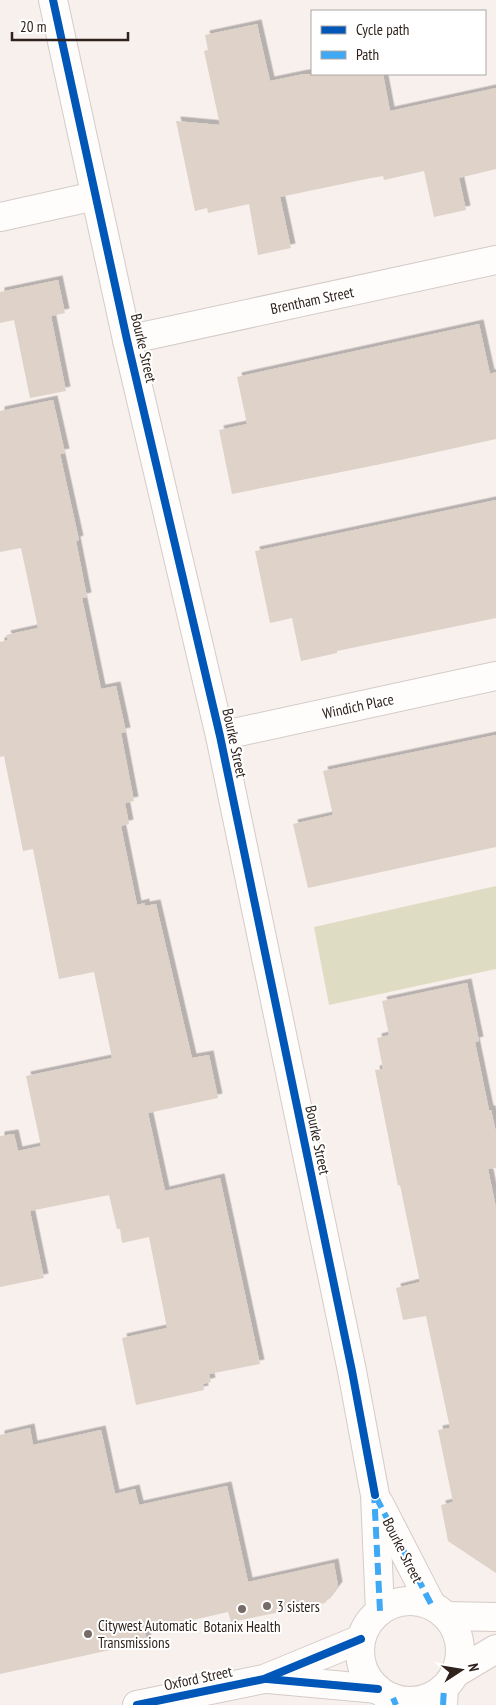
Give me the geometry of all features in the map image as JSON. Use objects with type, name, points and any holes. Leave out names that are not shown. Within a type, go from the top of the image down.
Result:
[{"type":"street","name":"Bourke Street","points":[[53,0],[95,196],[220,736],[350,1362],[375,1495],[380,1610]]},
{"type":"street","points":[[0,217],[95,196]]},
{"type":"street","name":"Brentham Street","points":[[128,340],[496,260]]},
{"type":"street","name":"Windich Place","points":[[220,736],[496,676]]},
{"type":"street","name":"Bourke Street","points":[[375,1495],[439,1611]]},
{"type":"street","points":[[496,1617],[439,1611],[419,1602],[405,1601],[392,1604],[380,1610],[368,1623],[361,1639],[360,1653],[362,1667],[368,1679],[389,1698],[419,1701],[447,1689],[496,1649]]},
{"type":"street","points":[[439,1611],[455,1629],[460,1644],[459,1660],[447,1689]]},
{"type":"street","name":"Oxford Street","points":[[137,1705],[264,1679],[361,1639]]},
{"type":"street","name":"Oxford Street","points":[[264,1679],[389,1698]]},
{"type":"green space","points":[[496,886],[496,969],[329,1005],[314,927]]},
{"type":"building","points":[[257,24],[270,81],[304,74],[383,75],[390,111],[496,88],[496,169],[459,178],[466,210],[434,217],[424,171],[384,180],[383,176],[371,178],[280,197],[291,248],[258,255],[249,204],[208,213],[207,208],[195,211],[176,121],[220,125],[204,51],[208,50],[205,35]]},
{"type":"building","points":[[58,280],[65,313],[51,316],[66,391],[30,398],[14,320],[0,323],[0,292]]},
{"type":"building","points":[[479,324],[490,374],[496,372],[496,439],[232,494],[219,430],[247,424],[237,377]]},
{"type":"building","points":[[53,400],[65,453],[60,454],[79,540],[76,541],[87,597],[82,598],[101,689],[116,686],[126,732],[121,733],[134,801],[125,803],[129,824],[121,826],[137,905],[145,903],[145,906],[156,904],[192,1058],[209,1055],[218,1098],[148,1113],[165,1191],[220,1178],[260,1364],[209,1374],[211,1382],[203,1384],[204,1390],[136,1405],[122,1338],[167,1328],[149,1237],[122,1243],[120,1229],[117,1229],[109,1195],[30,1211],[44,1278],[0,1287],[0,1136],[14,1134],[18,1151],[41,1146],[26,1076],[112,1058],[94,972],[59,979],[33,849],[23,851],[4,756],[0,757],[0,642],[8,640],[6,635],[38,628],[21,548],[0,552],[0,411]]},
{"type":"building","points":[[496,500],[496,618],[337,651],[337,653],[301,661],[292,618],[270,623],[255,551]]},
{"type":"building","points":[[496,735],[496,847],[308,888],[293,824],[333,815],[323,771]]},
{"type":"building","points":[[467,983],[479,1041],[475,1042],[489,1110],[491,1110],[496,1132],[496,1168],[488,1169],[496,1208],[496,1573],[448,1541],[441,1505],[453,1502],[438,1430],[450,1428],[426,1316],[403,1320],[396,1288],[420,1282],[400,1185],[398,1186],[375,1070],[383,1069],[377,1038],[389,1035],[382,1001]]},
{"type":"building","points":[[30,1428],[33,1445],[101,1430],[115,1494],[135,1489],[139,1505],[227,1486],[248,1582],[334,1563],[338,1586],[325,1603],[231,1622],[228,1612],[145,1631],[147,1642],[0,1674],[0,1435]]},
{"type":"marked path","points":[[374,1491],[380,1611]]},
{"type":"marked path","points":[[376,1497],[432,1606]]},
{"type":"marked path","points":[[443,1705],[444,1688]]},
{"type":"marked path","points":[[393,1698],[396,1705]]},
{"type":"cycle path","points":[[53,0],[127,340],[220,736],[352,1371],[375,1495]]},
{"type":"cycle path","points":[[137,1705],[264,1679],[361,1639]]},
{"type":"cycle path","points":[[267,1679],[378,1689]]},
{"type":"place","name":"3 sisters","points":[[267,1606]]},
{"type":"place","name":"Botanix Health","points":[[242,1609]]},
{"type":"place","name":"Citywest Automatic Transmissions","points":[[88,1634]]}]
